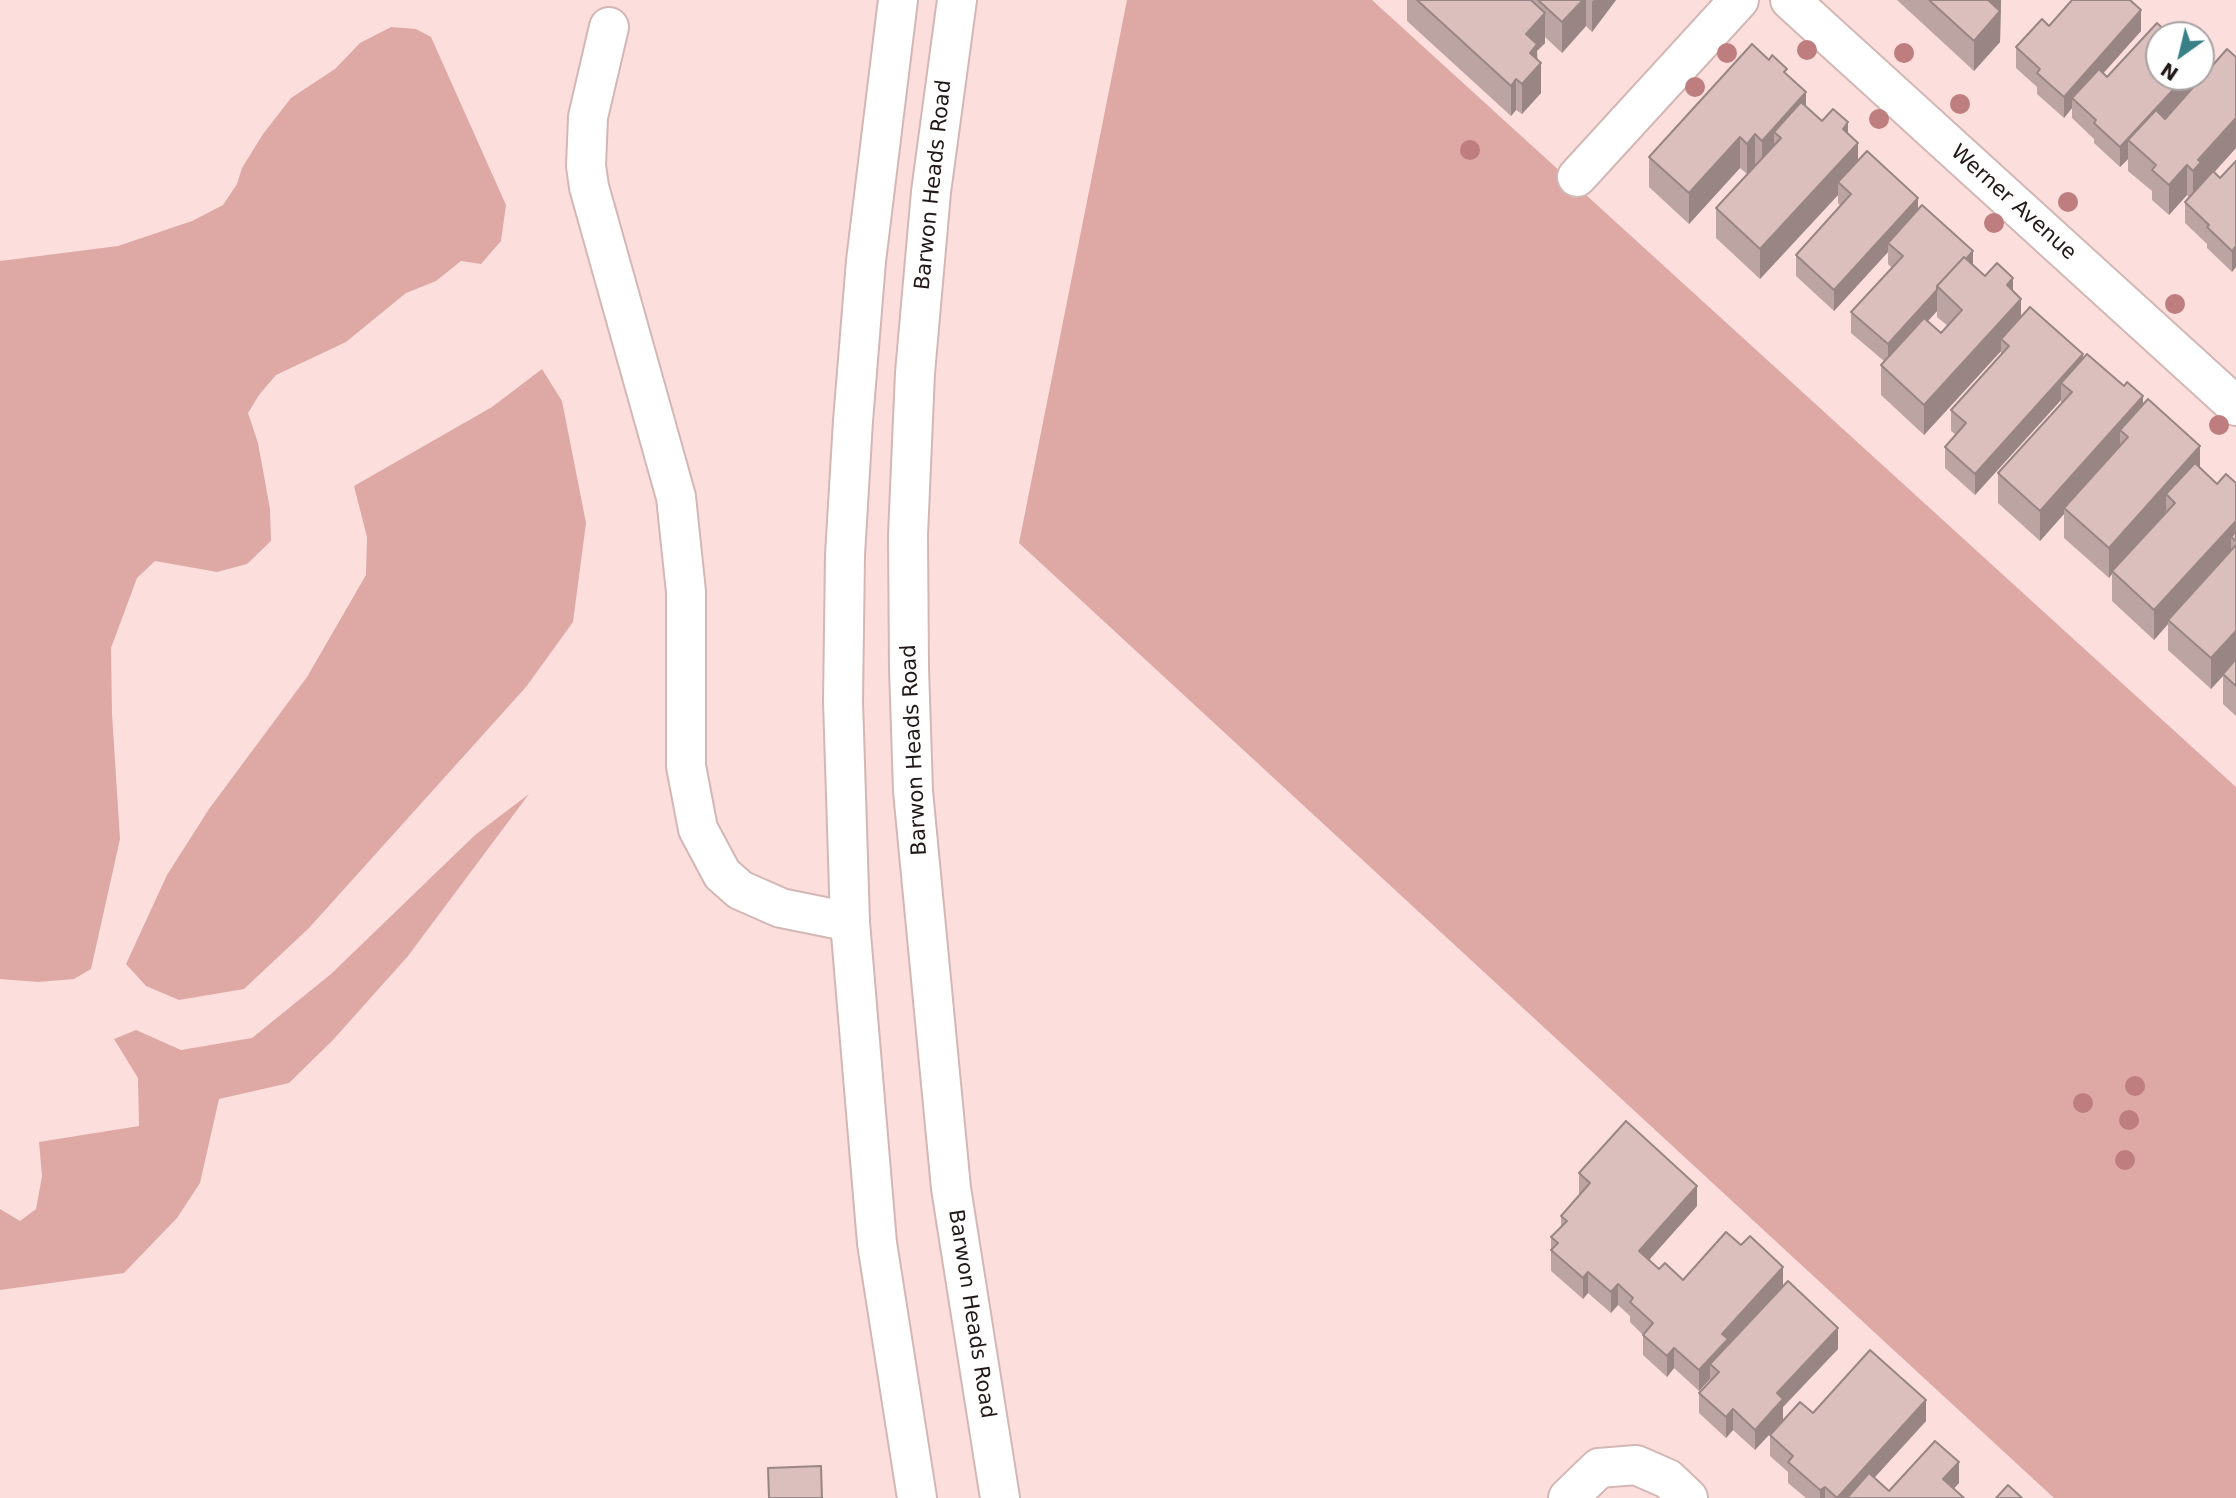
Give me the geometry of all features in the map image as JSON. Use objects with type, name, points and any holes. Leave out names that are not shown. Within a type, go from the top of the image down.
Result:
[{"type":"main road","points":[[898,0],[866,261],[845,555],[843,701],[850,922],[877,1242],[917,1498]]},
{"type":"main road","name":"Barwon Heads Road","points":[[957,0],[931,192],[915,373],[908,535],[909,668],[913,791],[951,1188],[1000,1498]]},
{"type":"main road","points":[[1577,177],[1739,0]]},
{"type":"main road","name":"Werner Avenue","points":[[1790,0],[2236,406]]},
{"type":"main road","points":[[609,27],[588,117],[586,166],[589,187],[676,497],[686,592],[686,766],[698,829],[722,874],[740,890],[781,908],[850,922]]},
{"type":"main road","points":[[1568,1498],[1599,1468],[1636,1465],[1668,1479],[1688,1498]]},
{"type":"shaded area","points":[[1127,0],[1372,0],[2236,787],[2236,1498],[2054,1498],[1019,543]]},
{"type":"shaded area","points":[[391,27],[416,29],[431,37],[506,205],[501,241],[481,264],[461,261],[436,281],[406,293],[346,342],[276,375],[259,395],[248,413],[258,443],[270,509],[271,541],[247,564],[217,572],[155,561],[137,578],[111,648],[112,714],[120,839],[91,969],[74,979],[38,982],[0,979],[0,261],[118,246],[192,221],[223,205],[263,134],[291,98],[335,69],[360,43]]},
{"type":"shaded area","points":[[542,369],[562,401],[586,523],[573,622],[526,687],[309,928],[244,989],[179,1000],[146,986],[126,964],[167,875],[209,809],[307,677],[366,575],[367,537],[354,486],[492,407]]},
{"type":"shaded area","points":[[529,794],[408,956],[333,1040],[289,1083],[219,1099],[200,1183],[177,1218],[124,1273],[0,1290],[0,1209],[20,1221],[36,1209],[42,1176],[39,1142],[139,1126],[138,1078],[114,1039],[136,1030],[181,1050],[252,1038],[331,974],[475,835]]},
{"type":"building","points":[[1417,0],[1531,0],[1545,13],[1526,34],[1537,44],[1530,53],[1541,63],[1522,84],[1516,79],[1511,86]]},
{"type":"building","points":[[1538,0],[1583,0],[1562,22]]},
{"type":"building","points":[[1929,0],[1988,0],[2000,11],[1974,41]]},
{"type":"building","points":[[2072,0],[2130,0],[2141,10],[2064,97],[2037,73],[2040,69],[2016,47],[2042,19],[2049,26]]},
{"type":"building","points":[[2145,36],[2145,91],[2172,91],[2120,147],[2072,98],[2099,69],[2107,77]]},
{"type":"building","points":[[1752,44],[1769,60],[1772,55],[1787,69],[1784,72],[1806,92],[1762,141],[1755,134],[1747,144],[1740,137],[1689,193],[1649,157]]},
{"type":"building","points":[[2227,49],[2236,57],[2236,118],[2198,160],[2201,162],[2193,171],[2187,165],[2169,185],[2152,170],[2156,165],[2128,140],[2156,110],[2165,119],[2190,91],[2215,91],[2215,63]]},
{"type":"building","points":[[1801,102],[1822,121],[1833,109],[1848,122],[1843,129],[1858,143],[1760,249],[1716,208],[1781,138],[1774,132]]},
{"type":"building","points":[[1867,151],[1918,198],[1834,290],[1796,255],[1851,194],[1838,182]]},
{"type":"building","points":[[2236,161],[2236,246],[2232,251],[2185,202],[2213,171],[2220,178]]},
{"type":"building","points":[[1922,205],[1973,251],[1937,286],[1937,290],[1888,344],[1851,312],[1903,256],[1888,243]]},
{"type":"building","points":[[1964,257],[1985,276],[1997,263],[2013,278],[2007,285],[2021,299],[1924,405],[1881,365],[1924,318],[1941,333],[1962,310],[1937,286]]},
{"type":"building","points":[[2030,307],[2083,354],[1975,474],[1945,447],[1966,423],[1951,410],[2009,346],[2001,339]]},
{"type":"building","points":[[2087,354],[2124,386],[2127,382],[2143,396],[2040,511],[1998,473],[2072,392],[2061,383]]},
{"type":"building","points":[[2148,399],[2200,446],[2109,548],[2064,508],[2128,437],[2120,430]]},
{"type":"building","points":[[2195,463],[2217,484],[2226,474],[2236,483],[2236,521],[2154,610],[2112,571],[2175,503],[2166,494]]},
{"type":"building","points":[[2236,545],[2236,631],[2211,658],[2168,620]]},
{"type":"building","points":[[2236,659],[2236,686],[2223,674]]},
{"type":"building","points":[[1626,1121],[1697,1186],[1639,1251],[1659,1269],[1665,1263],[1683,1280],[1726,1232],[1741,1245],[1750,1236],[1783,1267],[1722,1334],[1728,1339],[1699,1370],[1674,1348],[1667,1356],[1643,1335],[1653,1323],[1630,1302],[1633,1298],[1618,1284],[1611,1292],[1588,1272],[1583,1278],[1551,1250],[1558,1243],[1551,1237],[1567,1221],[1561,1216],[1590,1183],[1579,1173]]},
{"type":"building","points":[[1788,1281],[1838,1328],[1777,1393],[1783,1399],[1755,1430],[1733,1409],[1726,1417],[1699,1393],[1719,1372],[1710,1364]]},
{"type":"building","points":[[1870,1350],[1926,1400],[1837,1498],[1825,1487],[1820,1490],[1788,1462],[1793,1456],[1770,1435],[1800,1402],[1813,1413]]},
{"type":"building","points":[[1935,1441],[1959,1462],[1943,1479],[1964,1498],[1847,1498],[1869,1473],[1889,1491]]},
{"type":"building","points":[[821,1466],[822,1498],[769,1498],[768,1468]]},
{"type":"building","points":[[2008,1485],[2022,1498],[1996,1498]]}]
